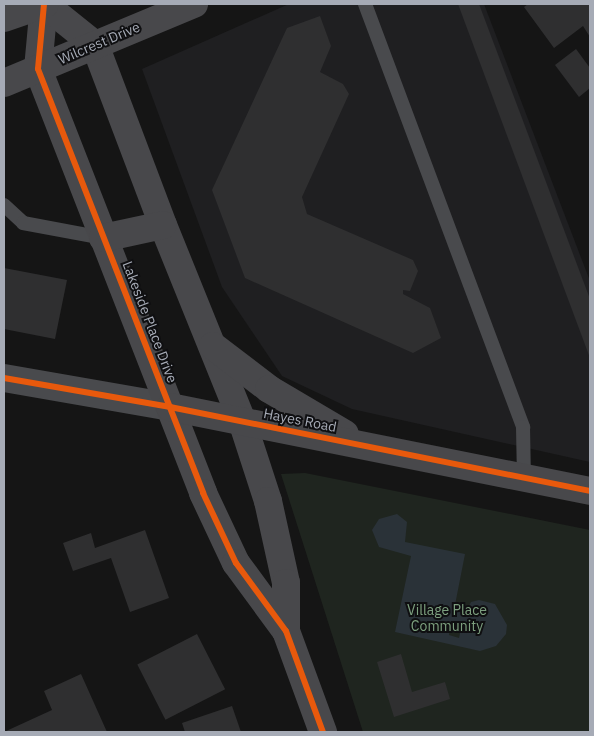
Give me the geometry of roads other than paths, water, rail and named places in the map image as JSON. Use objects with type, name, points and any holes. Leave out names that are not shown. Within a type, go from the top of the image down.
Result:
[{"type":"street","points":[[4,18],[44,4],[95,44]]},
{"type":"street","name":"Lakeside Place Drive","points":[[44,4],[38,68],[103,238],[203,493],[236,563],[286,631],[323,732]]},
{"type":"street","name":"Wilcrest Drive","points":[[4,83],[194,4]]},
{"type":"street","name":"Lakeside Place Drive","points":[[95,44],[163,225],[242,422],[268,501],[284,574],[286,631]]},
{"type":"street","points":[[103,238],[163,225]]},
{"type":"street","points":[[211,345],[269,389],[366,446]]},
{"type":"street","name":"Hayes Road","points":[[4,378],[170,407],[590,491]]},
{"type":"lane","points":[[365,4],[523,427],[524,478]]},
{"type":"lane","points":[[4,205],[23,223],[103,238]]},
{"type":"park label","name":"Village Place Community","points":[[447,618]]}]
